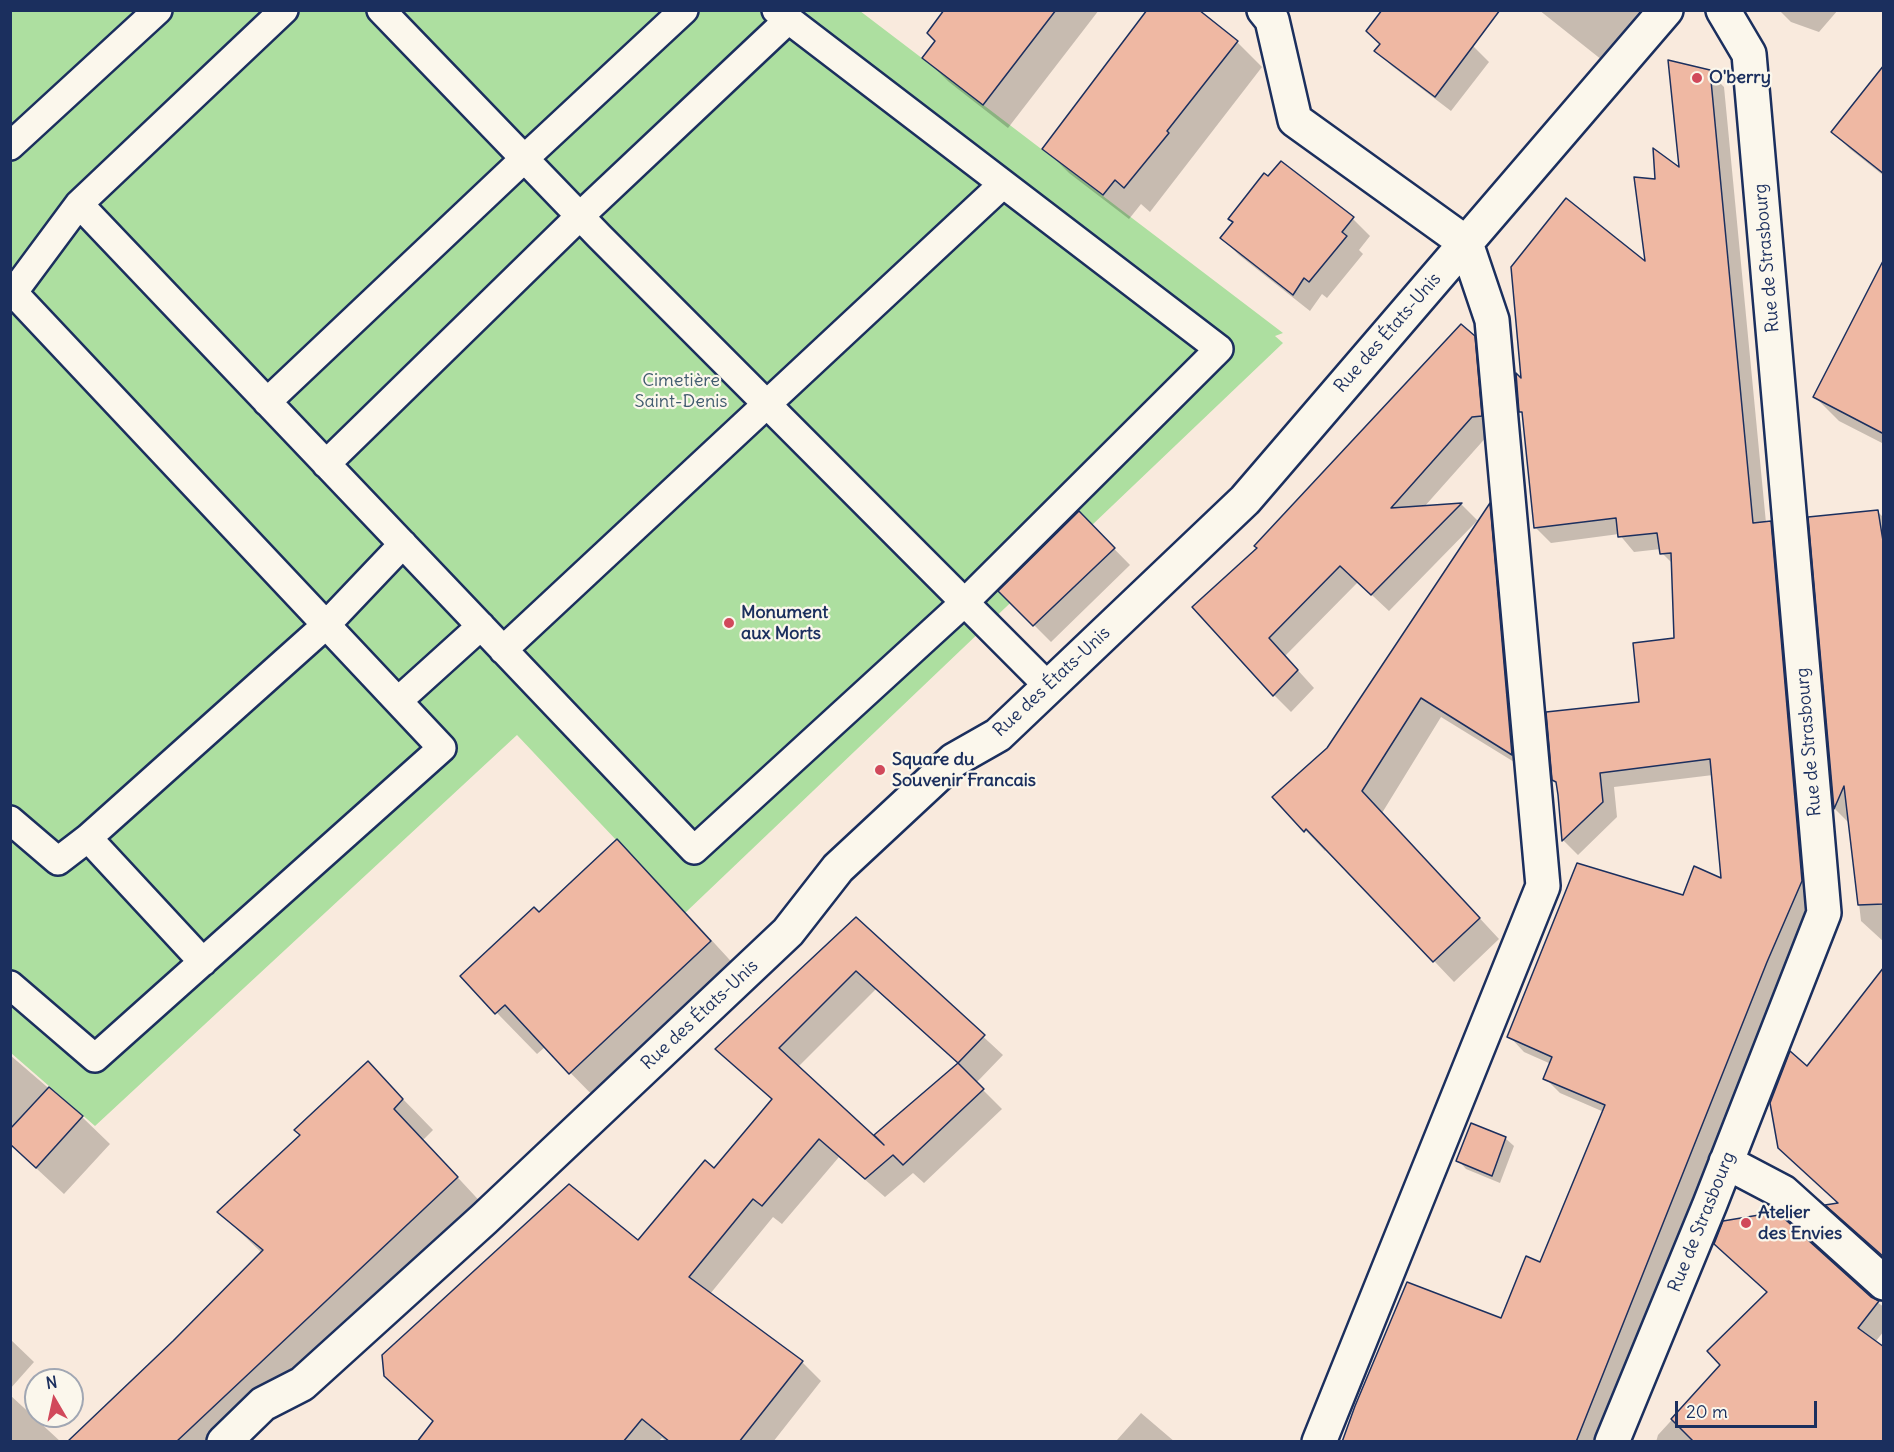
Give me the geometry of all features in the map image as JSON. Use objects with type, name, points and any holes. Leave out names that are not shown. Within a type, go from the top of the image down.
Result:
[{"type":"street","points":[[1264,10],[1272,20],[1295,120],[1466,243],[1492,320],[1543,886],[1319,1442]]},
{"type":"street","name":"Rue des États-Unis","points":[[224,1442],[263,1404],[302,1384],[484,1219],[788,932],[837,868],[954,760],[998,735],[1245,500],[1665,10]]},
{"type":"street","name":"Rue de Strasbourg","points":[[1612,1442],[1824,913],[1749,54],[1723,10]]},
{"type":"street","points":[[1726,1161],[1783,1192],[1884,1283]]},
{"type":"lane","points":[[10,146],[158,10]]},
{"type":"lane","points":[[10,985],[95,1058],[442,748],[12,293],[79,204],[284,10]]},
{"type":"lane","points":[[381,10],[580,216],[1049,687]]},
{"type":"lane","points":[[267,402],[684,10]]},
{"type":"lane","points":[[79,204],[326,464],[481,626],[503,650],[694,850],[966,602],[1219,349],[782,15],[326,464]]},
{"type":"lane","points":[[503,650],[1003,184]]},
{"type":"lane","points":[[10,820],[58,861],[88,838],[326,625],[403,544]]},
{"type":"lane","points":[[398,701],[481,626]]},
{"type":"lane","points":[[88,838],[203,962]]},
{"type":"green space","name":"Cimetière Saint-Denis","points":[[11,11],[860,11],[1283,333],[1275,336],[1283,343],[685,913],[517,735],[95,1126],[11,1053]]},
{"type":"building","points":[[944,10],[1056,10],[983,105],[922,58],[935,41],[927,33]]},
{"type":"building","points":[[1147,10],[1199,10],[1238,41],[1167,131],[1169,133],[1124,188],[1115,180],[1103,195],[1042,149]]},
{"type":"building","points":[[1382,10],[1500,10],[1435,97],[1374,51],[1380,44],[1366,31]]},
{"type":"building","points":[[1668,60],[1710,70],[1753,523],[1771,521],[1802,881],[1767,962],[1576,1442],[1342,1442],[1407,1282],[1501,1318],[1526,1256],[1540,1262],[1605,1105],[1543,1079],[1552,1057],[1507,1037],[1577,863],[1683,895],[1694,866],[1721,878],[1710,759],[1600,773],[1603,802],[1562,841],[1556,782],[1552,780],[1546,712],[1639,702],[1633,643],[1674,638],[1671,553],[1660,554],[1657,533],[1618,537],[1616,518],[1534,528],[1516,373],[1521,378],[1511,267],[1566,198],[1645,261],[1634,177],[1655,179],[1653,148],[1679,167]]},
{"type":"building","points":[[1884,65],[1884,174],[1831,132]]},
{"type":"building","points":[[1281,161],[1354,217],[1342,232],[1347,236],[1309,282],[1304,278],[1293,295],[1220,238],[1233,222],[1228,219],[1264,173],[1268,176]]},
{"type":"building","points":[[1884,259],[1884,434],[1813,397]]},
{"type":"building","points":[[1461,324],[1475,336],[1482,416],[1472,417],[1391,508],[1462,503],[1371,595],[1340,566],[1269,638],[1298,670],[1273,696],[1192,607],[1257,548],[1254,546]]},
{"type":"building","points":[[1490,503],[1512,755],[1421,698],[1362,791],[1480,918],[1433,962],[1306,829],[1304,832],[1272,797],[1327,748]]},
{"type":"building","points":[[1878,510],[1884,547],[1884,904],[1858,905],[1844,786],[1834,809],[1808,517]]},
{"type":"building","points":[[1079,511],[1115,548],[1033,626],[998,591]]},
{"type":"building","points":[[617,839],[711,941],[569,1074],[505,1005],[495,1014],[460,976],[534,907],[539,912]]},
{"type":"building","points":[[856,917],[985,1035],[958,1063],[984,1089],[903,1165],[893,1155],[865,1179],[819,1139],[762,1206],[753,1199],[689,1277],[803,1361],[739,1442],[670,1442],[642,1419],[623,1442],[417,1442],[433,1421],[384,1376],[382,1355],[569,1184],[638,1240],[705,1160],[714,1168],[772,1099],[715,1049]],"holes":[[[856,971],[958,1063],[874,1135],[884,1145],[779,1048]]]},
{"type":"building","points":[[1884,967],[1884,1257],[1825,1205],[1838,1203],[1778,1148],[1770,1103],[1790,1051],[1807,1066]]},
{"type":"building","points":[[368,1061],[403,1099],[394,1109],[458,1177],[176,1442],[67,1442],[173,1341],[263,1250],[217,1212],[300,1135],[294,1130]]},
{"type":"building","points":[[49,1087],[83,1116],[36,1168],[10,1144],[10,1129]]},
{"type":"building","points":[[1471,1123],[1506,1137],[1492,1176],[1456,1161]]},
{"type":"building","points":[[1777,1212],[1871,1297],[1879,1301],[1858,1328],[1884,1347],[1884,1442],[1694,1442],[1671,1419],[1720,1365],[1707,1351],[1767,1292],[1714,1244],[1723,1221]]},
{"type":"place","name":"O'berry","points":[[1697,78]]},
{"type":"place","name":"Monument aux Morts","points":[[729,623]]},
{"type":"place","name":"Square du Souvenir Francais","points":[[880,770]]},
{"type":"place","name":"Atelier des Envies","points":[[1746,1223]]}]
